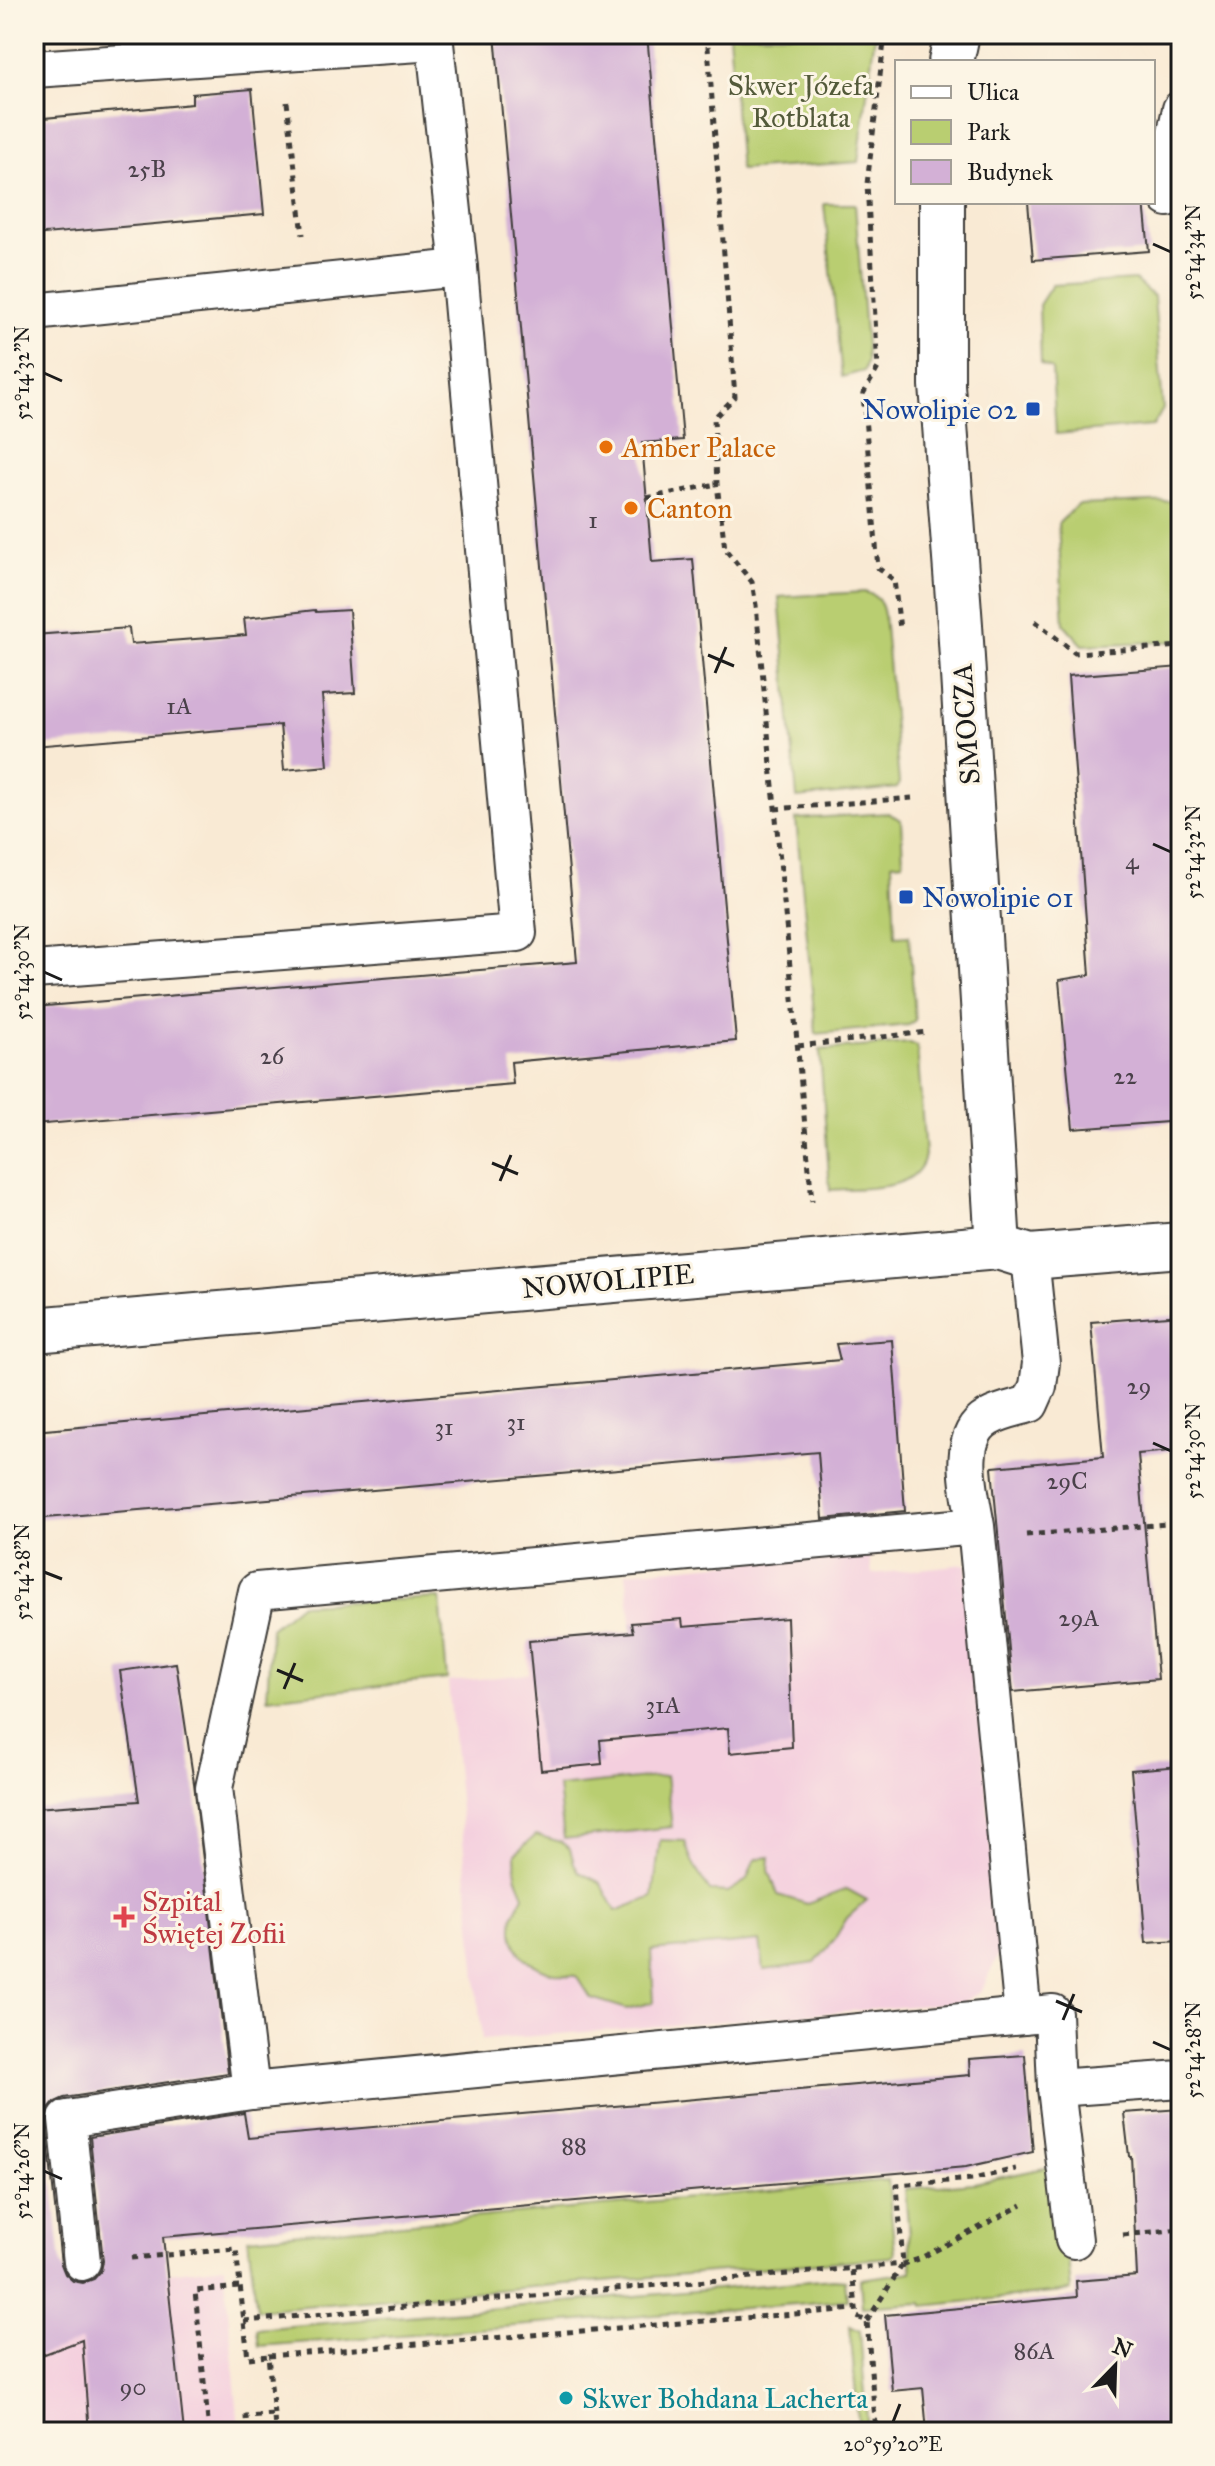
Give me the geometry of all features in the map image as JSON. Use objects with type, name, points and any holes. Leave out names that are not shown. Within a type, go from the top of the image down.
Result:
[{"type":"street","points":[[951,60],[957,34]]},
{"type":"street","name":"SMOCZA","points":[[942,204],[942,385],[1014,1252]]},
{"type":"street","name":"NOWOLIPIE","points":[[34,1330],[1014,1252],[1181,1245]]},
{"type":"lane","points":[[34,69],[434,38],[459,268],[518,933],[34,970]]},
{"type":"lane","points":[[1168,198],[1181,109]]},
{"type":"lane","points":[[34,312],[459,268]]},
{"type":"lane","points":[[1014,1252],[1041,1363],[1038,1386],[1030,1404],[985,1419],[972,1434],[966,1456],[976,1526],[1023,2016]]},
{"type":"lane","points":[[251,2091],[214,1788],[257,1591],[976,1526]]},
{"type":"lane","points":[[82,2262],[67,2119],[251,2091],[1053,2013],[1056,2088],[1074,2240]]},
{"type":"lane","points":[[1056,2088],[1181,2079]]},
{"type":"path","points":[[707,34],[735,397],[714,418],[717,484],[725,549],[752,582],[812,1201]]},
{"type":"path","points":[[885,34],[867,184],[878,368],[863,394],[878,568],[894,580],[900,629]]},
{"type":"path","points":[[281,52],[304,249]]},
{"type":"path","points":[[1168,198],[1181,315]]},
{"type":"path","points":[[647,498],[717,484]]},
{"type":"path","points":[[1035,621],[1075,653],[1181,646]]},
{"type":"path","points":[[775,809],[912,798]]},
{"type":"path","points":[[798,1046],[928,1032]]},
{"type":"path","points":[[1033,1534],[1181,1523]]},
{"type":"path","points":[[876,2432],[867,2321],[903,2264],[897,2185],[973,2179],[1066,2158]]},
{"type":"path","points":[[244,2321],[903,2264],[919,2259],[1038,2196],[1066,2158]]},
{"type":"path","points":[[1074,2240],[1181,2229]]},
{"type":"path","points":[[82,2262],[236,2249],[248,2358],[856,2309]]},
{"type":"path","points":[[852,2270],[857,2317],[867,2321]]},
{"type":"path","points":[[209,2432],[195,2291],[240,2287]]},
{"type":"path","points":[[268,2356],[275,2432]]},
{"type":"path","points":[[247,2432],[246,2416],[274,2414]]},
{"type":"shaded area","points":[[869,1551],[872,1574],[966,1564],[1001,1949],[982,1990],[963,2002],[482,2040],[448,1682],[529,1674],[527,1644],[632,1632],[626,1572]]},
{"type":"shaded area","points":[[34,2119],[61,2277],[167,2273],[224,2266],[239,2427],[252,2427],[252,2432],[34,2432]]},
{"type":"green space","name":"Skwer Józefa Rotblata","points":[[729,34],[875,34],[858,162],[740,170]]},
{"type":"green space","points":[[824,204],[855,204],[867,360],[864,371],[842,377]]},
{"type":"green space","points":[[1135,280],[1154,297],[1163,409],[1153,426],[1056,434],[1052,369],[1041,364],[1039,305],[1052,285]]},
{"type":"green space","points":[[1175,501],[1181,507],[1181,641],[1083,645],[1064,624],[1058,524],[1077,505]]},
{"type":"green space","points":[[864,592],[878,600],[884,615],[899,783],[897,788],[797,798],[779,597]]},
{"type":"green space","points":[[888,813],[901,820],[903,862],[892,863],[895,936],[909,935],[915,1020],[909,1025],[816,1034],[796,819]]},
{"type":"green space","points":[[910,1043],[917,1046],[925,1155],[920,1168],[912,1176],[886,1186],[830,1190],[820,1050]]},
{"type":"green space","points":[[440,1598],[447,1679],[267,1698],[271,1628],[300,1604]]},
{"type":"green space","points":[[666,1776],[672,1827],[564,1839],[558,1787]]},
{"type":"green space","points":[[536,1835],[561,1842],[570,1849],[579,1872],[601,1883],[616,1911],[653,1897],[660,1840],[685,1841],[695,1868],[710,1891],[728,1892],[747,1880],[757,1859],[770,1857],[769,1870],[778,1895],[807,1904],[847,1889],[867,1900],[847,1918],[815,1963],[764,1970],[760,1941],[651,1951],[654,2002],[627,2009],[591,1998],[577,1976],[540,1968],[521,1954],[515,1944],[513,1918],[524,1895],[516,1876],[515,1854]]},
{"type":"green space","points":[[1050,2167],[1065,2222],[1071,2291],[923,2306],[922,2303],[862,2307],[860,2279],[912,2272],[905,2189],[974,2183]]},
{"type":"green space","points":[[888,2180],[895,2254],[891,2257],[257,2310],[248,2238]]},
{"type":"green space","points":[[845,2280],[847,2300],[259,2346],[257,2329]]},
{"type":"green space","points":[[850,2326],[860,2331],[868,2432],[859,2432]]},
{"type":"building","points":[[495,34],[647,34],[683,440],[642,443],[652,562],[693,559],[736,1041],[511,1062],[513,1084],[34,1125],[34,1007],[577,962]]},
{"type":"building","points":[[252,89],[264,214],[34,235],[34,119],[192,104],[192,94]]},
{"type":"building","points":[[1028,204],[1144,204],[1149,251],[1033,260]]},
{"type":"building","points":[[315,610],[349,610],[355,693],[322,695],[328,766],[284,770],[280,725],[34,746],[34,635],[129,628],[131,644],[246,635],[244,618]]},
{"type":"building","points":[[1181,667],[1181,1121],[1073,1129],[1059,980],[1090,975],[1068,676]]},
{"type":"building","points":[[1181,1315],[1181,1450],[1138,1454],[1158,1679],[1013,1692],[992,1468],[1103,1457],[1091,1322]]},
{"type":"building","points":[[892,1340],[905,1511],[823,1519],[818,1452],[34,1519],[34,1431],[840,1360],[836,1344]]},
{"type":"building","points":[[787,1618],[792,1747],[730,1753],[728,1728],[600,1740],[602,1764],[541,1770],[529,1641],[633,1632],[631,1623],[682,1619],[683,1627]]},
{"type":"building","points":[[176,1663],[194,1783],[228,2073],[64,2098],[48,2110],[46,2121],[61,2264],[65,2274],[73,2281],[83,2283],[94,2279],[101,2271],[103,2261],[90,2137],[244,2113],[248,2138],[970,2075],[969,2059],[1025,2055],[1033,2152],[966,2167],[163,2237],[184,2432],[89,2432],[82,2340],[34,2358],[34,1808],[139,1801],[120,1671]]},
{"type":"building","points":[[1181,1766],[1181,1941],[1146,1943],[1131,1770]]},
{"type":"building","points":[[1181,2109],[1181,2432],[927,2432],[923,2388],[892,2391],[885,2315],[1077,2297],[1076,2281],[1137,2276],[1131,2156],[1124,2113]]},
{"type":"place","name":"Nowolipie 02","points":[[1033,409]]},
{"type":"place","name":"Amber Palace","points":[[606,447]]},
{"type":"place","name":"Canton","points":[[631,508]]},
{"type":"place","name":"Nowolipie 01","points":[[906,897]]},
{"type":"place","name":"Szpital Świętej Zofii","points":[[124,1917]]},
{"type":"place","name":"Skwer Bohdana Lacherta","points":[[566,2398]]}]
